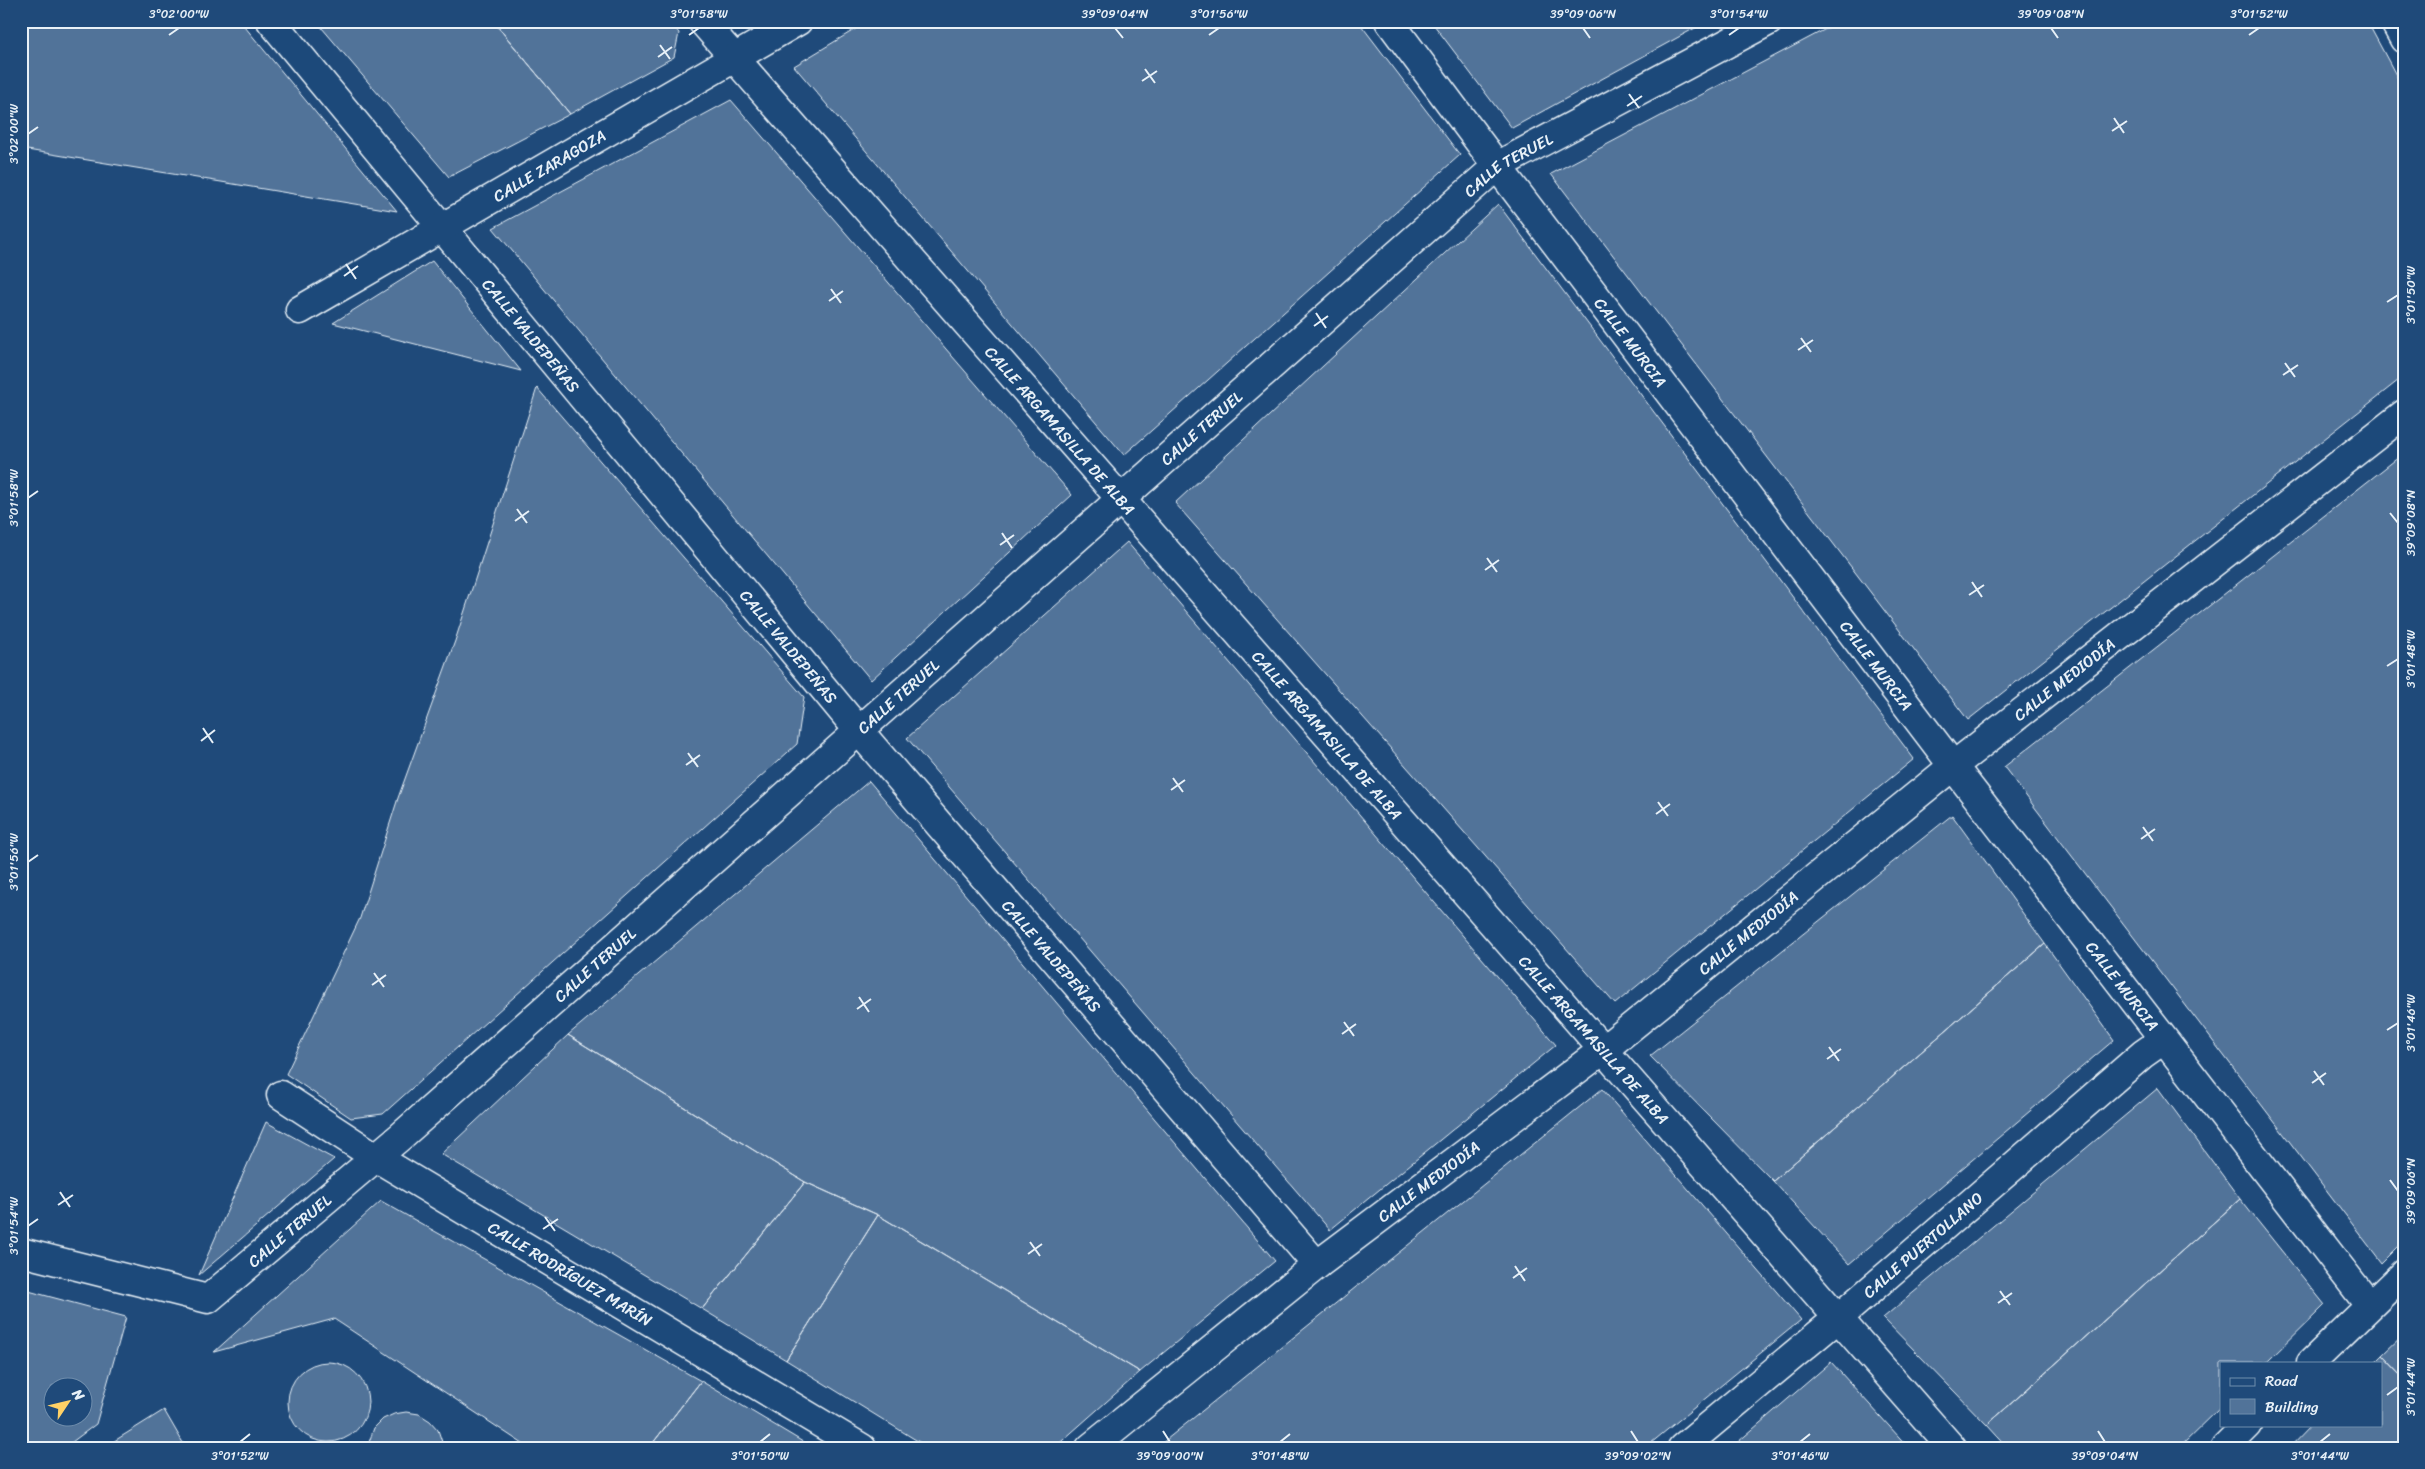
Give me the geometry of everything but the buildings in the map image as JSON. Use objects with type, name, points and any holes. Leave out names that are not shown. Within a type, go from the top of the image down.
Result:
[{"type":"street","name":"CALLE VALDEPEÑAS","points":[[271,21],[859,731],[1316,1265]]},
{"type":"street","name":"CALLE ARGAMASILLA DE ALBA","points":[[702,21],[1952,1448]]},
{"type":"street","name":"CALLE ZARAGOZA","points":[[300,310],[798,21]]},
{"type":"street","name":"CALLE MURCIA","points":[[1390,21],[1497,166],[1953,766],[2369,1305]]},
{"type":"street","name":"CALLE TERUEL","points":[[21,1252],[208,1299],[377,1158],[1497,166],[1769,21]]},
{"type":"street","points":[[2394,21],[2404,39]]},
{"type":"street","name":"CALLE MEDIODÍA","points":[[1090,1448],[1316,1265],[1603,1050],[1953,766],[2404,414]]},
{"type":"street","name":"CALLE PUERTOLLANO","points":[[1682,1448],[1838,1318],[2143,1054],[2163,1040]]},
{"type":"street","name":"CALLE RODRÍGUEZ MARÍN","points":[[281,1095],[377,1158],[862,1448]]},
{"type":"street","points":[[2312,1362],[2369,1305],[2404,1274]]},
{"type":"street","points":[[2226,1448],[2247,1426]]}]
